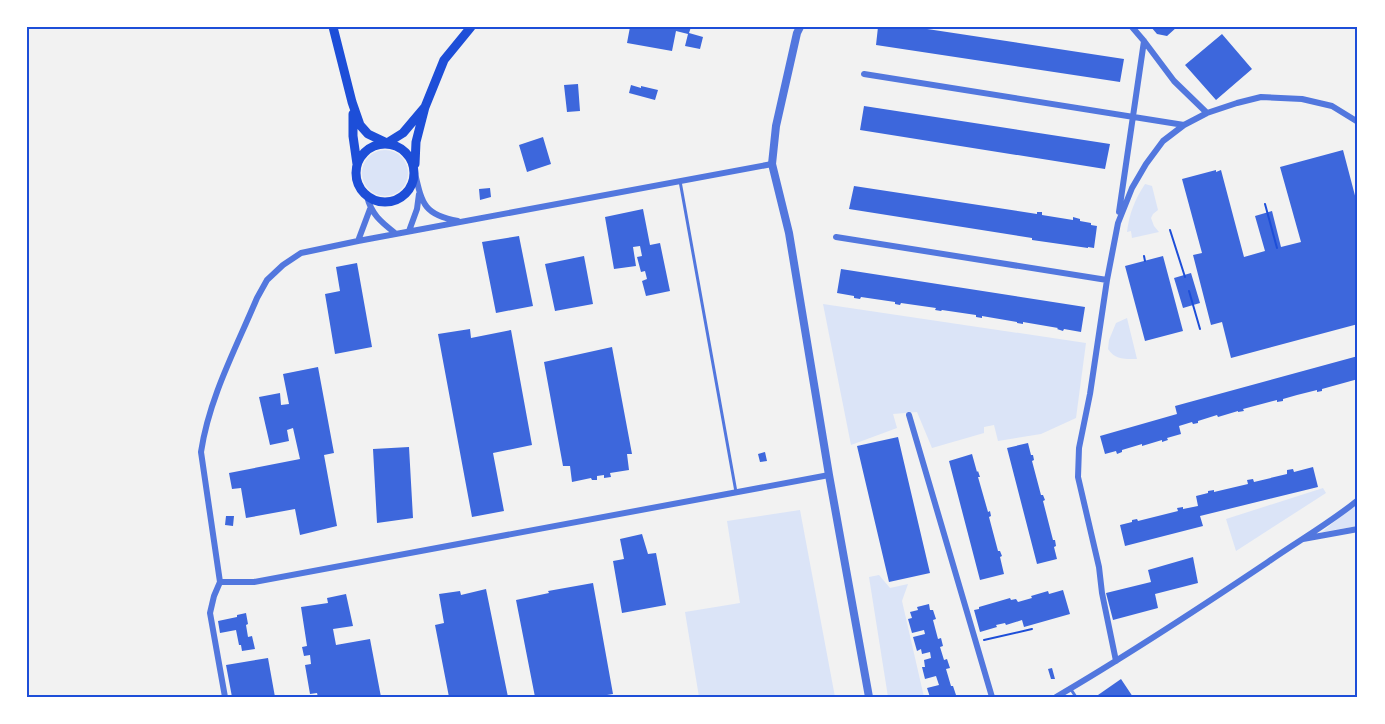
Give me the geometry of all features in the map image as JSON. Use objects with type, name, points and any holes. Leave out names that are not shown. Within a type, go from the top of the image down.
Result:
[{"type":"main road","points":[[333,27],[360,125],[368,134],[404,150],[413,164],[415,173]]},
{"type":"main road","points":[[352,102],[357,182],[367,196],[385,202],[394,201],[402,197],[413,182],[416,142],[425,107],[444,60],[471,27]]},
{"type":"main road","points":[[357,164],[368,148],[387,143],[403,133],[425,107]]},
{"type":"street","points":[[800,27],[776,126],[772,164],[789,234],[869,697]]},
{"type":"street","points":[[1132,27],[1174,81],[1207,113]]},
{"type":"street","points":[[1116,661],[1099,567],[1078,477],[1079,448],[1118,223],[1144,41]]},
{"type":"street","points":[[864,74],[1184,125]]},
{"type":"street","points":[[1118,223],[1132,188],[1163,141],[1184,125],[1207,113],[1261,97],[1302,99],[1332,106],[1358,122]]},
{"type":"street","points":[[225,697],[210,613],[220,582],[201,452],[210,409],[257,298],[267,280],[301,253],[395,233],[772,164]]},
{"type":"street","points":[[415,173],[424,206],[432,213],[444,218],[465,222]]},
{"type":"street","points":[[409,231],[417,208],[419,192]]},
{"type":"street","points":[[367,196],[370,208],[382,223],[395,233]]},
{"type":"street","points":[[358,241],[370,208]]},
{"type":"street","points":[[836,237],[1107,280]]},
{"type":"street","points":[[909,415],[992,697]]},
{"type":"street","points":[[220,582],[254,582],[829,475]]},
{"type":"street","points":[[1056,697],[1218,595],[1332,520],[1358,500]]},
{"type":"street","points":[[1300,540],[1358,529]]},
{"type":"lane","points":[[680,181],[736,492]]},
{"type":"lane","points":[[1071,688],[1076,697]]},
{"type":"path","points":[[1265,204],[1277,248]]},
{"type":"path","points":[[1170,230],[1185,278]]},
{"type":"path","points":[[1144,256],[1145,261]]},
{"type":"path","points":[[1189,291],[1200,329]]},
{"type":"path","points":[[984,640],[1032,629]]},
{"type":"shaded area","points":[[385,150],[401,157],[408,173],[401,189],[385,196],[369,189],[362,173],[369,157]]},
{"type":"shaded area","points":[[1145,184],[1152,186],[1158,210],[1151,218],[1159,232],[1132,238],[1131,231],[1127,232],[1129,219],[1135,201]]},
{"type":"shaded area","points":[[823,304],[1086,343],[1076,418],[1041,434],[998,441],[994,425],[984,427],[984,433],[932,448],[917,412],[893,414],[897,428],[851,445]]},
{"type":"shaded area","points":[[1127,318],[1137,359],[1117,357],[1108,349],[1116,323]]},
{"type":"shaded area","points":[[1323,488],[1326,493],[1236,551],[1226,519]]},
{"type":"shaded area","points":[[1358,502],[1358,526],[1322,532]]},
{"type":"shaded area","points":[[800,510],[835,697],[699,697],[685,612],[740,603],[727,521]]},
{"type":"shaded area","points":[[879,575],[890,588],[908,584],[902,601],[924,697],[888,697],[869,577]]},
{"type":"building","points":[[630,27],[691,27],[689,33],[703,37],[700,49],[685,46],[688,34],[676,31],[672,51],[627,43]]},
{"type":"building","points":[[878,27],[914,27],[1124,59],[1120,82],[876,45]]},
{"type":"building","points":[[1151,27],[1177,27],[1167,36],[1157,34]]},
{"type":"building","points":[[1222,34],[1252,69],[1216,100],[1185,65]]},
{"type":"building","points":[[578,84],[580,111],[567,112],[564,85]]},
{"type":"building","points":[[631,85],[658,90],[655,100],[629,93]]},
{"type":"building","points":[[864,106],[1110,144],[1105,169],[860,130]]},
{"type":"building","points":[[543,137],[551,164],[527,172],[519,145]]},
{"type":"building","points":[[1343,150],[1358,207],[1358,324],[1231,358],[1222,322],[1211,325],[1193,255],[1202,253],[1182,179],[1221,170],[1244,257],[1265,251],[1255,216],[1272,211],[1281,247],[1301,242],[1280,167]]},
{"type":"building","points":[[854,186],[1037,214],[1037,212],[1042,212],[1042,215],[1073,220],[1073,217],[1097,226],[1094,248],[1032,240],[1032,238],[849,209]]},
{"type":"building","points":[[490,188],[491,197],[480,200],[479,189]]},
{"type":"building","points":[[643,209],[650,245],[660,243],[670,291],[646,296],[642,281],[647,279],[645,271],[641,272],[637,257],[642,256],[640,246],[633,247],[636,266],[614,269],[605,217]]},
{"type":"building","points":[[519,236],[533,306],[496,313],[482,242]]},
{"type":"building","points":[[584,256],[593,304],[555,311],[545,264]]},
{"type":"building","points":[[1163,256],[1183,331],[1145,341],[1125,266]]},
{"type":"building","points":[[357,263],[372,347],[335,354],[325,294],[340,291],[336,267]]},
{"type":"building","points":[[841,269],[1085,307],[1081,332],[1064,329],[1063,331],[1058,328],[982,316],[982,318],[976,315],[935,310],[936,308],[901,303],[900,305],[895,302],[861,297],[860,299],[854,298],[854,296],[837,293]]},
{"type":"building","points":[[1191,273],[1200,303],[1183,308],[1174,278]]},
{"type":"building","points":[[470,329],[471,338],[511,330],[532,445],[493,453],[504,511],[472,517],[438,334]]},
{"type":"building","points":[[612,347],[632,454],[627,454],[629,470],[610,473],[611,477],[597,476],[597,480],[591,478],[572,482],[570,466],[563,466],[544,362]]},
{"type":"building","points":[[1358,356],[1358,379],[1322,389],[1322,391],[1297,395],[1283,399],[1283,401],[1277,402],[1277,400],[1218,417],[1217,415],[1198,421],[1198,423],[1193,424],[1192,422],[1179,426],[1181,434],[1167,438],[1168,440],[1142,446],[1142,444],[1122,450],[1117,454],[1116,451],[1105,454],[1100,436],[1177,414],[1175,406]]},
{"type":"building","points":[[318,367],[334,453],[324,455],[337,526],[300,535],[295,509],[246,518],[241,488],[232,489],[229,473],[300,459],[293,428],[287,430],[289,441],[270,445],[259,397],[280,393],[281,405],[289,404],[283,374]]},
{"type":"building","points":[[898,437],[930,573],[889,582],[857,446]]},
{"type":"building","points":[[1028,443],[1031,455],[1033,455],[1034,460],[1032,461],[1041,495],[1045,500],[1043,501],[1053,540],[1055,540],[1057,559],[1037,564],[1007,448]]},
{"type":"building","points":[[409,447],[413,518],[377,523],[373,449]]},
{"type":"building","points":[[765,452],[767,461],[760,462],[758,454]]},
{"type":"building","points":[[972,454],[988,512],[990,511],[991,516],[989,517],[998,551],[1002,556],[1000,557],[1004,574],[980,580],[949,461]]},
{"type":"building","points":[[1313,467],[1318,487],[1200,516],[1203,526],[1125,546],[1120,525],[1132,522],[1132,520],[1137,519],[1138,521],[1178,511],[1177,508],[1198,506],[1196,496],[1208,493],[1208,491],[1214,490],[1214,492],[1248,484],[1247,480],[1253,479],[1254,482],[1287,474],[1287,470],[1293,469],[1294,472]]},
{"type":"building","points":[[226,516],[234,516],[233,526],[225,525]]},
{"type":"building","points":[[642,534],[648,554],[656,553],[666,605],[622,613],[613,561],[624,559],[620,539]]},
{"type":"building","points":[[1193,557],[1198,583],[1155,594],[1158,608],[1113,620],[1106,593],[1151,582],[1148,570]]},
{"type":"building","points":[[593,583],[613,694],[595,697],[535,697],[516,600],[549,593],[548,591]]},
{"type":"building","points":[[486,589],[508,697],[449,697],[435,625],[444,623],[439,594],[460,591],[461,595]]},
{"type":"building","points":[[1063,590],[1070,614],[1024,627],[1022,620],[1006,625],[1005,623],[980,632],[974,610],[979,607],[1010,598],[1018,602],[1048,591],[1049,594]]},
{"type":"building","points":[[346,594],[353,626],[333,629],[336,645],[370,639],[381,697],[318,697],[317,693],[310,694],[305,665],[311,664],[310,655],[304,656],[302,647],[307,646],[301,607],[328,603],[327,598]]},
{"type":"building","points":[[929,604],[936,619],[933,620],[938,639],[941,638],[943,646],[940,647],[944,660],[947,659],[950,668],[946,669],[956,695],[953,695],[954,697],[930,697],[927,688],[939,685],[936,676],[925,679],[922,667],[925,667],[924,660],[931,658],[930,652],[922,654],[921,649],[917,651],[913,637],[925,634],[924,630],[912,633],[908,619],[912,618],[910,612],[918,610],[917,607]]},
{"type":"building","points":[[246,613],[248,637],[252,636],[255,649],[242,651],[236,630],[220,633],[218,621]]},
{"type":"building","points":[[268,658],[275,697],[232,697],[226,665]]},
{"type":"building","points":[[1052,668],[1055,679],[1051,679],[1048,669]]},
{"type":"building","points":[[1121,679],[1133,697],[1100,697],[1098,695]]}]
